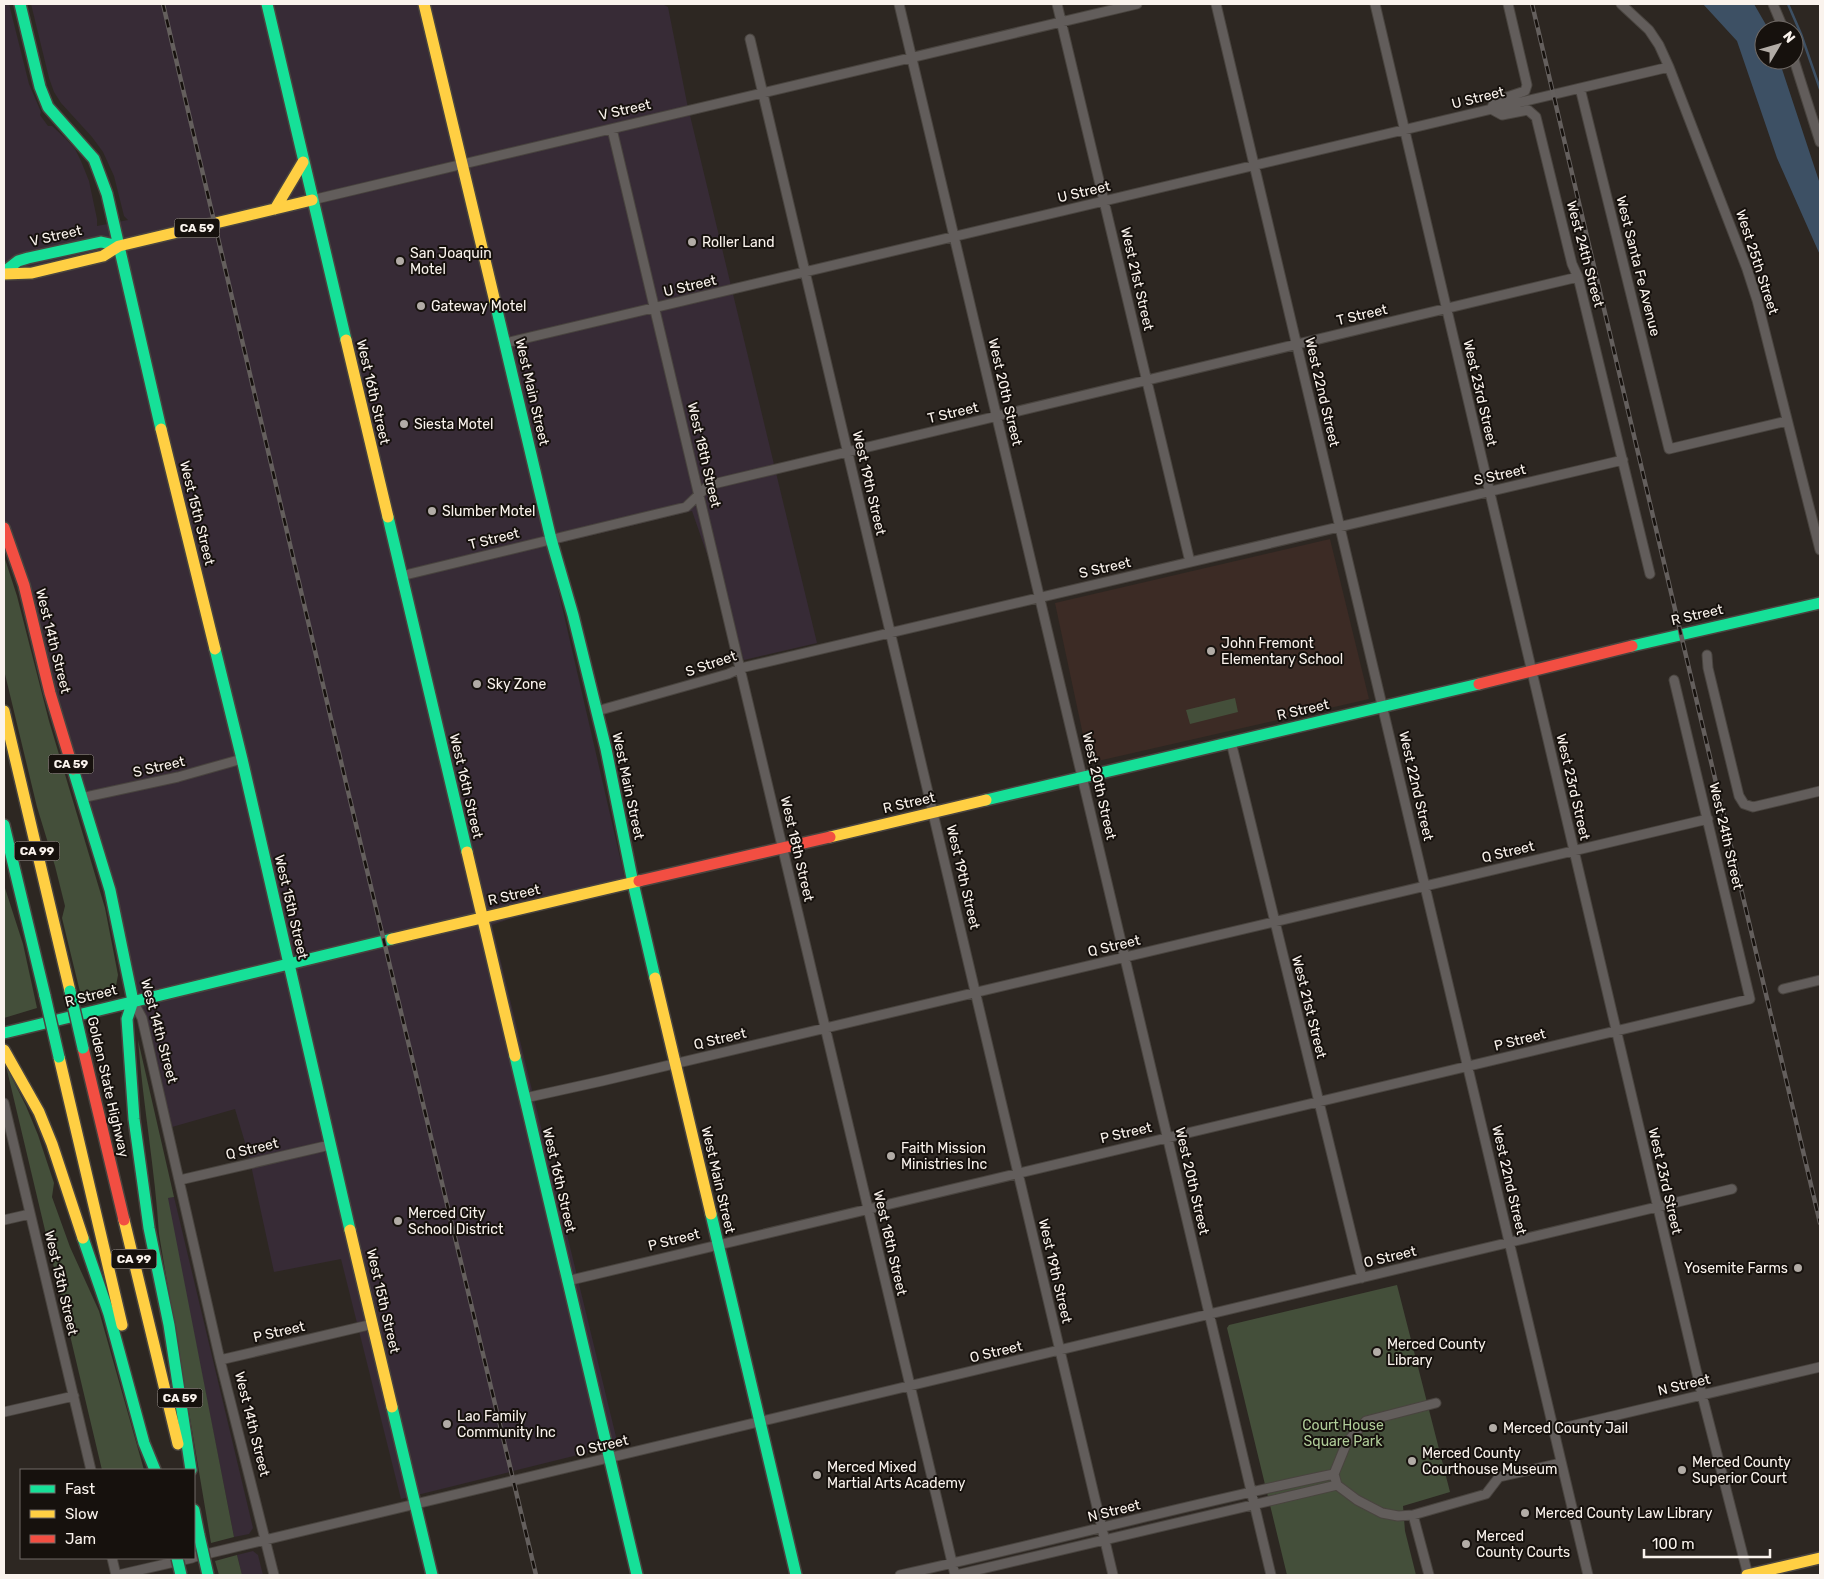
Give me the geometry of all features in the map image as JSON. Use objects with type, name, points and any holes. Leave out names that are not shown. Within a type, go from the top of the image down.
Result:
[{"type":"main road","name":"West 15th Street","points":[[20,4],[40,87],[48,107],[94,159],[107,194],[161,429],[242,759],[330,1145],[432,1575]]},
{"type":"main road","name":"West 16th Street","points":[[267,4],[637,1575]]},
{"type":"main road","name":"West Main Street","points":[[424,4],[551,539],[574,615],[597,711],[633,883],[796,1575]]},
{"type":"main road","points":[[275,209],[303,162]]},
{"type":"main road","name":"V Street","points":[[4,273],[18,261],[28,258],[101,242],[119,246],[312,200]]},
{"type":"main road","name":"West 14th Street","points":[[4,528],[24,585],[50,693],[110,890],[121,937],[132,1001]]},
{"type":"main road","name":"R Street","points":[[4,1033],[482,918],[783,849],[1532,671],[1681,634],[1820,603]]},
{"type":"main road","name":"Golden State Highway","points":[[4,711],[184,1469]]},
{"type":"main road","name":"CA 99","points":[[4,825],[156,1469]]},
{"type":"main road","name":"CA 59","points":[[132,1001],[127,1019],[134,1119],[149,1228],[169,1325],[192,1469]]},
{"type":"main road","points":[[4,1050],[39,1112],[52,1144],[109,1314],[144,1443],[156,1469]]},
{"type":"main road","points":[[195,1517],[208,1575]]},
{"type":"main road","points":[[1748,1575],[1820,1558]]},
{"type":"main road","points":[[181,1575],[187,1559]]},
{"type":"street","name":"West 20th Street","points":[[899,4],[1271,1575]]},
{"type":"street","name":"West 21st Street","points":[[1057,4],[1190,562]]},
{"type":"street","name":"V Street","points":[[312,200],[1137,4]]},
{"type":"street","name":"West 22nd Street","points":[[1216,4],[1588,1575]]},
{"type":"street","name":"West 23rd Street","points":[[1375,4],[1657,1207],[1748,1575]]},
{"type":"street","points":[[1491,109],[1495,101],[1521,94],[1527,86],[1508,4]]},
{"type":"street","name":"West 25th Street","points":[[1621,4],[1649,30],[1659,45],[1747,269],[1757,300],[1820,550]]},
{"type":"street","points":[[1772,4],[1779,20]]},
{"type":"street","name":"West 19th Street","points":[[750,39],[1113,1575]]},
{"type":"street","name":"U Street","points":[[505,344],[1669,67]]},
{"type":"street","points":[[1797,70],[1820,142]]},
{"type":"street","name":"West Santa Fe Avenue","points":[[1580,88],[1669,449],[1787,421]]},
{"type":"street","name":"West 24th Street","points":[[1491,109],[1502,115],[1528,110],[1536,116],[1572,264],[1578,277],[1650,574]]},
{"type":"street","name":"West 18th Street","points":[[612,129],[955,1575]]},
{"type":"street","name":"T Street","points":[[401,576],[686,507],[709,485],[1578,277]]},
{"type":"street","name":"S Street","points":[[597,711],[728,674],[741,668],[1623,460]]},
{"type":"street","points":[[1707,656],[1708,668],[1739,796],[1744,804],[1753,807],[1820,791]]},
{"type":"street","name":"West 24th Street","points":[[1674,680],[1750,998]]},
{"type":"street","name":"West 21st Street","points":[[1231,742],[1362,1278]]},
{"type":"street","name":"S Street","points":[[81,798],[178,778],[242,759]]},
{"type":"street","name":"Q Street","points":[[525,1098],[1708,819]]},
{"type":"street","points":[[1783,989],[1820,980]]},
{"type":"street","name":"P Street","points":[[567,1281],[1750,998]]},
{"type":"street","name":"West 14th Street","points":[[132,1001],[142,1018],[220,1360],[274,1575]]},
{"type":"street","name":"West 13th Street","points":[[4,1103],[91,1469]]},
{"type":"street","name":"Q Street","points":[[180,1180],[330,1145]]},
{"type":"street","name":"O Street","points":[[195,1556],[609,1459],[1732,1189]]},
{"type":"street","points":[[4,1220],[30,1214]]},
{"type":"street","name":"P Street","points":[[220,1360],[373,1324]]},
{"type":"street","name":"N Street","points":[[1554,1430],[1820,1367]]},
{"type":"street","points":[[4,1412],[74,1396]]},
{"type":"street","points":[[1436,1403],[1366,1421],[1347,1442],[1334,1474],[1337,1485],[1358,1500],[1382,1513],[1398,1516],[1414,1515],[1486,1494],[1499,1477],[1561,1463]]},
{"type":"street","name":"N Street","points":[[900,1575],[1334,1474]]},
{"type":"street","name":"N Street","points":[[955,1575],[1337,1485]]},
{"type":"street","points":[[1414,1515],[1428,1575]]},
{"type":"street","points":[[112,1559],[117,1575],[183,1559]]},
{"type":"shaded area","points":[[4,4],[9,4],[29,84],[41,112],[40,115],[48,126],[52,126],[75,149],[81,161],[89,181],[97,226],[128,220],[124,216],[114,176],[103,152],[61,103],[54,92],[31,4],[662,4],[668,7],[687,103],[817,643],[744,660],[692,511],[548,546],[625,879],[492,925],[618,1445],[401,1499],[341,1259],[274,1272],[249,1156],[235,1109],[172,1127],[135,979],[4,538]]},
{"type":"shaded area","name":"John Fremont Elementary School","points":[[1330,539],[1369,699],[1089,763],[1055,603]]},
{"type":"shaded area","points":[[174,1197],[253,1528],[249,1534],[234,1537],[167,1198]]},
{"type":"shaded area","points":[[253,1551],[258,1555],[263,1575],[242,1575],[237,1555]]},
{"type":"green space","points":[[4,556],[17,596],[49,721],[105,908],[118,975],[116,986],[81,996],[62,918],[65,906],[37,807],[4,670]]},
{"type":"green space","points":[[1235,698],[1238,712],[1190,724],[1186,710]]},
{"type":"green space","points":[[4,885],[23,944],[37,1008],[4,1018]]},
{"type":"green space","points":[[138,1040],[174,1197],[168,1198],[234,1537],[211,1543],[159,1234]]},
{"type":"green space","points":[[6,1066],[38,1135],[54,1183],[52,1197],[70,1247],[99,1311],[144,1469],[102,1469]]},
{"type":"green space","name":"Court House Square Park","points":[[1397,1285],[1450,1492],[1403,1506],[1405,1531],[1416,1575],[1287,1575],[1227,1328],[1229,1325]]},
{"type":"green space","points":[[237,1555],[242,1575],[219,1575],[215,1561]]},
{"type":"water","points":[[1703,4],[1754,4],[1763,20],[1754,20],[1754,70],[1782,70],[1820,184],[1820,255],[1777,158],[1737,41]]},
{"type":"waterway","points":[[1788,4],[1801,34],[1820,89]]},
{"type":"railway","points":[[163,4],[347,787],[536,1575]]},
{"type":"railway","points":[[1532,4],[1820,1223]]},
{"type":"traffic: fast","points":[[20,4],[40,87],[48,107],[94,159],[107,194],[161,429]]},
{"type":"traffic: fast","points":[[267,4],[346,340]]},
{"type":"traffic: fast","points":[[4,272],[18,261],[28,258],[101,242],[119,246]]},
{"type":"traffic: fast","points":[[495,302],[551,539],[573,615],[606,749],[633,883],[655,978]]},
{"type":"traffic: fast","points":[[388,517],[467,852]]},
{"type":"traffic: fast","points":[[1632,646],[1820,603]]},
{"type":"traffic: fast","points":[[215,649],[350,1230]]},
{"type":"traffic: fast","points":[[986,800],[1479,684]]},
{"type":"traffic: fast","points":[[73,769],[110,890],[133,1001]]},
{"type":"traffic: fast","points":[[4,825],[45,996]]},
{"type":"traffic: fast","points":[[4,1033],[392,939]]},
{"type":"traffic: fast","points":[[70,991],[83,1048]]},
{"type":"traffic: fast","points":[[45,996],[59,1057]]},
{"type":"traffic: fast","points":[[133,1001],[127,1019],[134,1119],[149,1228],[169,1325],[191,1469]]},
{"type":"traffic: fast","points":[[515,1056],[637,1575]]},
{"type":"traffic: fast","points":[[711,1214],[796,1575]]},
{"type":"traffic: fast","points":[[83,1238],[109,1314],[144,1443],[155,1469]]},
{"type":"traffic: fast","points":[[392,1407],[432,1575]]},
{"type":"traffic: fast","points":[[195,1515],[199,1535]]},
{"type":"traffic: fast","points":[[199,1535],[208,1575]]},
{"type":"traffic: fast","points":[[177,1559],[181,1575]]},
{"type":"traffic: slow","points":[[424,4],[495,302]]},
{"type":"traffic: slow","points":[[275,209],[303,162]]},
{"type":"traffic: slow","points":[[4,274],[32,273],[103,256],[119,246],[312,200]]},
{"type":"traffic: slow","points":[[346,340],[388,517]]},
{"type":"traffic: slow","points":[[161,429],[215,649]]},
{"type":"traffic: slow","points":[[4,711],[70,991]]},
{"type":"traffic: slow","points":[[830,837],[986,800]]},
{"type":"traffic: slow","points":[[467,852],[515,1056]]},
{"type":"traffic: slow","points":[[392,939],[639,881]]},
{"type":"traffic: slow","points":[[655,978],[711,1214]]},
{"type":"traffic: slow","points":[[4,1050],[39,1112],[52,1144],[83,1238]]},
{"type":"traffic: slow","points":[[59,1057],[122,1325]]},
{"type":"traffic: slow","points":[[124,1220],[178,1444]]},
{"type":"traffic: slow","points":[[350,1230],[392,1407]]},
{"type":"traffic: slow","points":[[1747,1575],[1820,1558]]},
{"type":"traffic: jam","points":[[4,528],[24,585],[50,693],[73,769]]},
{"type":"traffic: jam","points":[[1479,684],[1632,646]]},
{"type":"traffic: jam","points":[[639,881],[830,837]]},
{"type":"traffic: jam","points":[[83,1048],[124,1220]]},
{"type":"place","name":"Roller Land","points":[[692,242]]},
{"type":"place","name":"San Joaquin Motel","points":[[400,261]]},
{"type":"place","name":"Gateway Motel","points":[[421,306]]},
{"type":"place","name":"Siesta Motel","points":[[404,424]]},
{"type":"place","name":"Slumber Motel","points":[[432,511]]},
{"type":"place","name":"John Fremont Elementary School","points":[[1211,651]]},
{"type":"place","name":"Sky Zone","points":[[477,684]]},
{"type":"place","name":"Faith Mission Ministries Inc","points":[[891,1156]]},
{"type":"place","name":"Merced City School District","points":[[398,1221]]},
{"type":"place","name":"Yosemite Farms","points":[[1798,1268]]},
{"type":"place","name":"Merced County Library","points":[[1377,1352]]},
{"type":"place","name":"Lao Family Community Inc","points":[[447,1424]]},
{"type":"place","name":"Merced County Jail","points":[[1493,1428]]},
{"type":"place","name":"Merced County Courthouse Museum","points":[[1412,1461]]},
{"type":"place","name":"Merced County Superior Court","points":[[1682,1470]]},
{"type":"place","name":"Merced Mixed Martial Arts Academy","points":[[817,1475]]},
{"type":"place","name":"Merced County Law Library","points":[[1525,1513]]},
{"type":"place","name":"Merced County Courts","points":[[1466,1544]]}]
